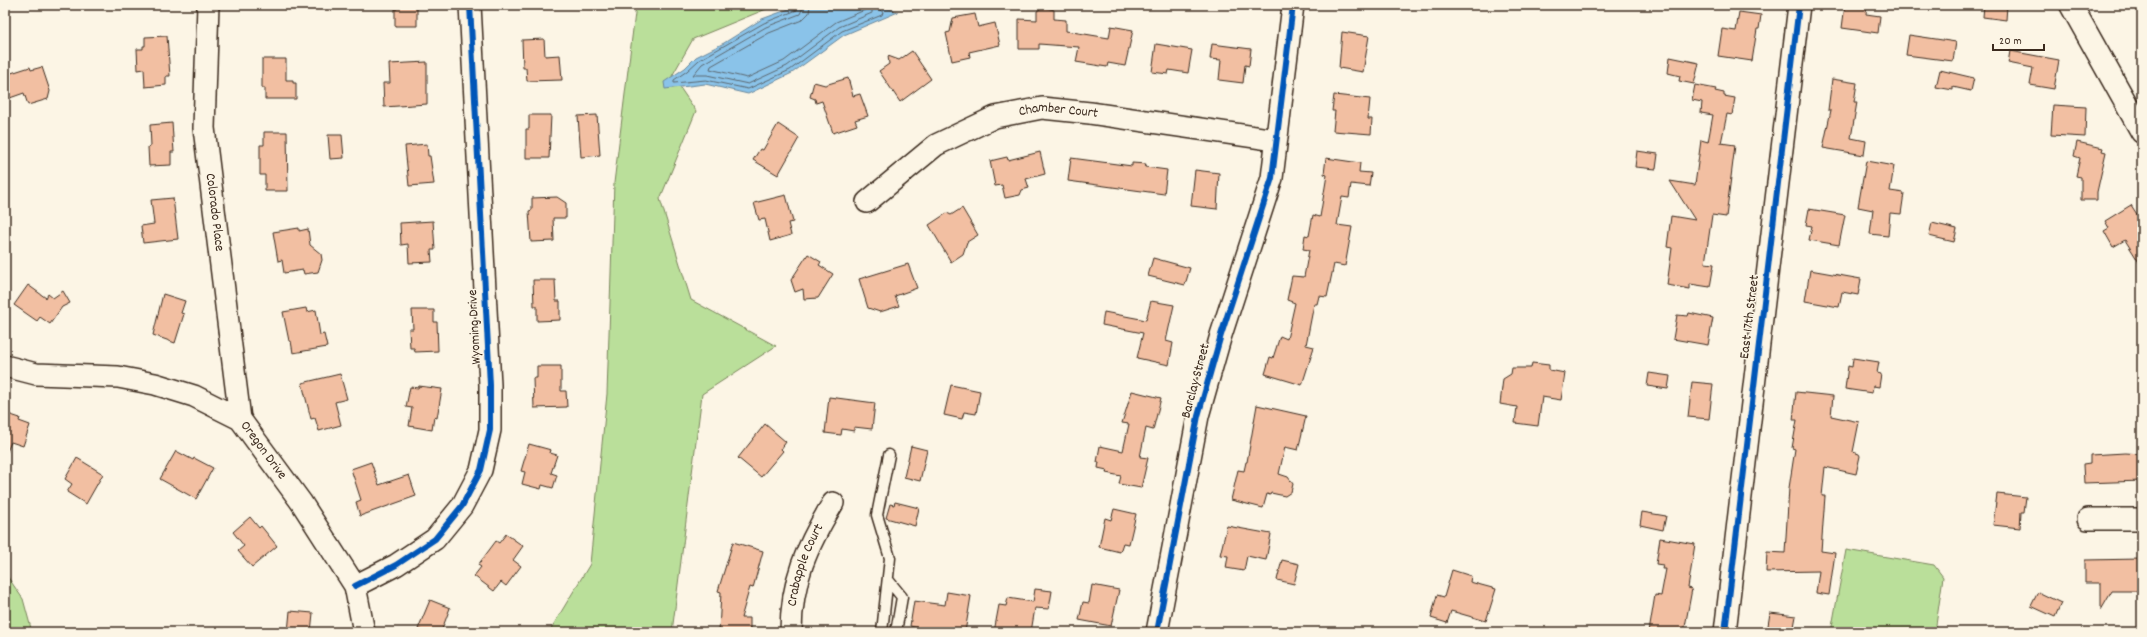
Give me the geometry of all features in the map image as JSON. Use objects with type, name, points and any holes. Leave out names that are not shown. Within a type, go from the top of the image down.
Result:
[{"type":"street","name":"Colorado Place","points":[[208,5],[204,128],[240,419]]},
{"type":"street","name":"Wyoming Drive","points":[[355,586],[396,565],[435,539],[462,506],[481,470],[488,437],[490,385],[470,5]]},
{"type":"street","name":"Barclay Street","points":[[1157,632],[1198,416],[1221,334],[1272,178],[1293,5]]},
{"type":"street","name":"East 17th Street","points":[[1725,632],[1799,5]]},
{"type":"street","points":[[2071,5],[2142,132]]},
{"type":"street","name":"Chamber Court","points":[[867,202],[936,145],[995,117],[1042,108],[1090,113],[1276,140]]},
{"type":"street","name":"Oregon Drive","points":[[5,366],[36,374],[118,377],[155,384],[194,396],[240,419],[301,502],[355,586],[364,632]]},
{"type":"street","name":"Crabapple Court","points":[[791,632],[796,580],[812,538],[833,503]]},
{"type":"street","points":[[2088,519],[2142,519]]},
{"type":"lane","points":[[882,632],[889,581],[890,558],[877,515],[889,454]]},
{"type":"lane","points":[[889,581],[902,597],[896,632]]},
{"type":"green space","points":[[636,5],[776,5],[693,39],[672,76],[696,111],[660,199],[691,300],[776,346],[702,394],[672,632],[549,632],[590,564],[607,394],[614,183]]},
{"type":"green space","points":[[1846,550],[1934,565],[1943,577],[1935,632],[1831,632]]},
{"type":"green space","points":[[5,573],[23,599],[32,632],[5,632]]},
{"type":"water","points":[[800,5],[876,5],[898,12],[844,35],[792,73],[748,94],[705,84],[665,89],[664,82],[685,68],[696,57],[724,43],[762,19]]},
{"type":"building","points":[[397,5],[417,5],[417,26],[395,26],[395,9],[397,9]]},
{"type":"building","points":[[1845,5],[1867,5],[1866,14],[1880,16],[1878,33],[1842,28]]},
{"type":"building","points":[[1984,5],[2007,5],[2006,20],[1983,17]]},
{"type":"building","points":[[1043,7],[1054,10],[1054,19],[1066,20],[1066,31],[1109,38],[1111,26],[1133,30],[1125,66],[1108,63],[1107,67],[1076,62],[1079,47],[1039,44],[1039,49],[1019,49],[1019,19],[1037,20],[1037,11]]},
{"type":"building","points":[[1739,12],[1761,15],[1759,29],[1757,29],[1752,61],[1718,56],[1722,29],[1736,31]]},
{"type":"building","points":[[975,14],[978,27],[995,23],[1000,45],[969,52],[970,57],[952,61],[946,33],[950,32],[953,18]]},
{"type":"building","points":[[1342,32],[1369,36],[1363,72],[1339,68]]},
{"type":"building","points":[[1909,35],[1956,42],[1953,61],[1906,55]]},
{"type":"building","points":[[167,36],[170,76],[166,76],[166,85],[145,87],[144,69],[138,70],[137,49],[143,49],[143,46],[145,46],[145,37]]},
{"type":"building","points":[[544,39],[545,56],[560,55],[562,80],[527,81],[526,68],[523,68],[522,40]]},
{"type":"building","points":[[1156,44],[1192,50],[1188,73],[1169,70],[1168,74],[1152,72]]},
{"type":"building","points":[[1212,44],[1251,49],[1249,66],[1245,65],[1243,83],[1219,80],[1221,60],[1210,59]]},
{"type":"building","points":[[912,51],[931,79],[900,102],[879,71],[889,64],[888,56],[899,60]]},
{"type":"building","points":[[2010,51],[2059,60],[2054,89],[2030,85],[2033,68],[2008,63]]},
{"type":"building","points":[[1670,57],[1699,63],[1694,84],[1679,81],[1680,76],[1668,73]]},
{"type":"building","points":[[262,59],[286,59],[286,80],[293,80],[293,83],[296,83],[296,99],[265,99],[265,88],[262,88]]},
{"type":"building","points":[[427,62],[427,104],[384,107],[383,83],[390,83],[389,64]]},
{"type":"building","points":[[30,67],[31,70],[42,67],[50,91],[48,99],[28,105],[24,93],[7,99],[5,91],[5,75]]},
{"type":"building","points":[[1940,70],[1974,78],[1971,91],[1953,87],[1953,90],[1936,87]]},
{"type":"building","points":[[848,78],[853,96],[860,94],[868,116],[855,120],[857,125],[833,133],[822,101],[816,103],[815,99],[810,97],[814,82],[825,85]]},
{"type":"building","points":[[1832,79],[1857,83],[1854,102],[1857,102],[1851,138],[1866,141],[1864,155],[1823,148],[1831,110],[1828,110]]},
{"type":"building","points":[[1695,85],[1716,89],[1715,91],[1724,93],[1724,96],[1735,98],[1732,115],[1727,114],[1721,143],[1735,145],[1726,217],[1712,215],[1705,263],[1714,264],[1710,287],[1690,284],[1690,289],[1667,285],[1672,248],[1667,247],[1671,216],[1695,220],[1670,181],[1695,185],[1701,140],[1708,142],[1713,115],[1701,113],[1702,102],[1692,100]]},
{"type":"building","points":[[1334,95],[1370,99],[1368,119],[1372,119],[1371,134],[1333,131],[1335,111],[1332,111]]},
{"type":"building","points":[[2053,105],[2086,107],[2085,137],[2051,135]]},
{"type":"building","points":[[529,115],[551,115],[549,158],[526,158],[526,129],[529,129]]},
{"type":"building","points":[[597,115],[600,155],[581,157],[578,116]]},
{"type":"building","points":[[172,123],[174,152],[171,152],[171,165],[149,166],[148,147],[151,146],[150,125]]},
{"type":"building","points":[[778,124],[799,138],[778,175],[753,160],[760,149],[763,150]]},
{"type":"building","points":[[264,132],[287,132],[288,191],[265,191],[265,175],[260,175],[260,145],[264,145]]},
{"type":"building","points":[[328,135],[342,135],[344,158],[330,159]]},
{"type":"building","points":[[2077,142],[2103,148],[2102,151],[2106,152],[2097,192],[2097,200],[2081,200],[2081,177],[2076,176],[2080,158],[2074,156]]},
{"type":"building","points":[[427,144],[434,184],[409,186],[405,146]]},
{"type":"building","points":[[1637,151],[1658,154],[1656,169],[1635,167]]},
{"type":"building","points":[[1040,152],[1045,174],[1026,179],[1029,188],[1022,190],[1020,195],[1005,198],[1002,185],[995,186],[990,161],[1007,157],[1008,160]]},
{"type":"building","points":[[1071,158],[1132,166],[1132,163],[1146,164],[1145,167],[1167,170],[1164,194],[1068,181]]},
{"type":"building","points":[[1326,158],[1360,163],[1359,172],[1371,173],[1369,186],[1351,184],[1349,198],[1342,197],[1337,225],[1352,227],[1345,266],[1334,264],[1327,297],[1319,296],[1317,304],[1314,304],[1306,345],[1314,347],[1302,385],[1265,374],[1270,357],[1273,358],[1280,336],[1287,339],[1295,303],[1287,300],[1292,276],[1304,277],[1309,250],[1303,249],[1305,235],[1309,236],[1313,215],[1320,217],[1327,175],[1324,174]]},
{"type":"building","points":[[1866,161],[1894,166],[1890,191],[1904,193],[1901,214],[1890,213],[1888,236],[1870,234],[1873,210],[1858,207]]},
{"type":"building","points":[[1195,170],[1219,173],[1217,209],[1191,206]]},
{"type":"building","points":[[786,195],[793,222],[788,223],[791,235],[770,241],[765,219],[759,220],[754,203]]},
{"type":"building","points":[[557,197],[566,203],[566,218],[553,218],[554,241],[531,242],[529,211],[532,210],[532,198]]},
{"type":"building","points":[[173,198],[178,239],[143,243],[141,226],[154,224],[151,200]]},
{"type":"building","points":[[2131,205],[2142,222],[2142,267],[2125,240],[2113,247],[2104,231],[2109,228],[2105,221]]},
{"type":"building","points":[[962,208],[978,235],[967,242],[963,254],[951,262],[929,225],[947,213],[951,215]]},
{"type":"building","points":[[1809,209],[1845,215],[1839,245],[1809,240],[1812,226],[1806,225]]},
{"type":"building","points":[[433,221],[435,250],[431,250],[432,262],[409,263],[408,244],[401,245],[400,223]]},
{"type":"building","points":[[1932,223],[1957,229],[1954,242],[1929,236]]},
{"type":"building","points":[[299,228],[299,231],[308,229],[310,245],[321,254],[322,260],[318,272],[304,274],[303,270],[284,273],[282,260],[278,261],[273,232]]},
{"type":"building","points":[[808,254],[821,262],[819,265],[833,274],[818,298],[804,299],[803,289],[795,292],[791,280]]},
{"type":"building","points":[[1153,258],[1190,268],[1185,285],[1148,276]]},
{"type":"building","points":[[908,264],[917,288],[895,296],[899,306],[880,312],[868,308],[859,279]]},
{"type":"building","points":[[1810,270],[1861,279],[1858,295],[1842,292],[1839,307],[1805,301]]},
{"type":"building","points":[[533,280],[555,280],[556,301],[560,301],[560,320],[537,321],[537,306],[534,306]]},
{"type":"building","points":[[28,285],[46,298],[48,294],[53,298],[63,291],[70,303],[62,307],[50,324],[40,317],[37,321],[14,305]]},
{"type":"building","points":[[163,294],[185,301],[181,313],[184,314],[175,343],[153,335]]},
{"type":"building","points":[[1151,301],[1174,305],[1166,341],[1173,343],[1169,365],[1137,358],[1143,333],[1102,325],[1104,312],[1146,320]]},
{"type":"building","points":[[306,308],[307,312],[316,310],[320,335],[324,334],[327,347],[293,353],[283,312]]},
{"type":"building","points":[[412,310],[434,310],[434,322],[437,322],[438,351],[415,352],[414,348],[410,348],[409,329],[413,329]]},
{"type":"building","points":[[1689,313],[1713,318],[1708,345],[1673,339],[1677,315],[1688,316]]},
{"type":"building","points":[[1853,358],[1879,362],[1877,373],[1881,374],[1879,387],[1873,386],[1872,393],[1845,389],[1848,366],[1852,367]]},
{"type":"building","points":[[1532,363],[1549,365],[1549,370],[1565,373],[1561,400],[1542,397],[1538,426],[1515,423],[1517,407],[1500,404],[1503,379],[1511,374],[1512,368],[1531,368]]},
{"type":"building","points":[[537,366],[561,366],[561,391],[566,391],[567,407],[534,408],[533,378],[537,378]]},
{"type":"building","points":[[1649,373],[1670,376],[1668,389],[1647,386]]},
{"type":"building","points":[[340,374],[347,399],[335,402],[341,425],[319,431],[315,418],[311,419],[302,383]]},
{"type":"building","points":[[1692,382],[1713,384],[1709,419],[1688,417]]},
{"type":"building","points":[[951,385],[980,391],[976,414],[964,412],[962,419],[944,415]]},
{"type":"building","points":[[419,386],[442,389],[437,418],[434,417],[432,430],[409,426],[412,408],[406,407],[410,387],[418,388]]},
{"type":"building","points":[[1132,391],[1161,398],[1153,430],[1146,428],[1140,457],[1148,458],[1141,488],[1119,484],[1121,476],[1106,473],[1107,470],[1098,468],[1099,462],[1097,462],[1100,446],[1123,451],[1129,424],[1122,423]]},
{"type":"building","points":[[1796,392],[1833,396],[1831,416],[1859,422],[1853,452],[1859,454],[1860,456],[1856,474],[1825,467],[1822,496],[1825,496],[1821,551],[1835,553],[1829,595],[1816,593],[1819,571],[1766,572],[1767,552],[1785,553],[1789,488],[1795,449],[1792,448],[1797,420],[1793,420]]},
{"type":"building","points":[[829,397],[875,403],[872,429],[854,427],[854,431],[842,429],[841,435],[825,433]]},
{"type":"building","points":[[1257,405],[1306,416],[1298,450],[1285,447],[1279,474],[1288,477],[1293,484],[1291,492],[1285,496],[1271,493],[1270,495],[1267,494],[1263,508],[1231,500],[1238,470],[1244,471],[1247,462]]},
{"type":"building","points":[[5,413],[20,418],[19,421],[30,425],[23,446],[11,442],[6,454]]},
{"type":"building","points":[[765,424],[786,442],[781,449],[783,451],[761,477],[738,458]]},
{"type":"building","points":[[529,444],[551,450],[550,453],[557,455],[551,473],[557,475],[553,488],[542,485],[541,489],[522,484],[525,472],[521,471]]},
{"type":"building","points":[[911,446],[927,450],[920,481],[904,477]]},
{"type":"building","points":[[176,451],[213,468],[196,499],[160,479]]},
{"type":"building","points":[[2125,453],[2142,454],[2142,481],[2084,483],[2083,465],[2090,464],[2090,455]]},
{"type":"building","points":[[77,458],[103,474],[86,504],[67,492],[72,484],[65,479]]},
{"type":"building","points":[[371,462],[379,485],[409,475],[416,496],[360,516],[356,502],[361,500],[351,469]]},
{"type":"building","points":[[1997,494],[2026,497],[2024,512],[2021,512],[2020,528],[1993,525]]},
{"type":"building","points":[[895,502],[919,508],[915,526],[886,518],[890,504],[894,505]]},
{"type":"building","points":[[1114,509],[1136,514],[1129,544],[1123,543],[1120,552],[1099,547],[1105,518],[1111,520]]},
{"type":"building","points":[[1642,512],[1666,516],[1663,530],[1640,525]]},
{"type":"building","points":[[250,517],[259,528],[261,526],[277,546],[252,567],[238,551],[244,546],[233,532]]},
{"type":"building","points":[[1227,526],[1271,534],[1266,560],[1247,556],[1244,571],[1226,568],[1228,556],[1220,555]]},
{"type":"building","points":[[506,534],[523,546],[513,560],[521,566],[506,586],[501,582],[494,591],[474,576],[481,567],[478,565],[496,541],[499,543]]},
{"type":"building","points":[[1660,538],[1695,544],[1688,588],[1692,589],[1684,632],[1649,632],[1655,595],[1661,596],[1666,569],[1662,569],[1663,565],[1656,564]]},
{"type":"building","points":[[733,542],[763,551],[753,588],[750,587],[741,618],[750,618],[750,632],[719,632],[721,592],[718,591]]},
{"type":"building","points":[[2142,559],[2142,591],[2112,591],[2101,610],[2101,583],[2085,583],[2085,560]]},
{"type":"building","points":[[1282,560],[1299,564],[1294,584],[1277,580]]},
{"type":"building","points":[[1452,570],[1471,576],[1470,582],[1496,589],[1486,621],[1451,611],[1447,623],[1431,618],[1437,595],[1444,597]]},
{"type":"building","points":[[1092,585],[1119,590],[1111,626],[1079,620],[1083,602],[1089,603]]},
{"type":"building","points":[[1035,589],[1052,591],[1049,609],[1035,608],[1031,632],[994,632],[999,605],[1006,606],[1008,598],[1033,602]]},
{"type":"building","points":[[947,592],[971,596],[965,632],[937,632],[910,626],[914,601],[945,605]]},
{"type":"building","points":[[2038,592],[2061,603],[2055,617],[2031,606]]},
{"type":"building","points":[[430,600],[450,608],[441,632],[426,632],[418,629]]},
{"type":"building","points":[[290,611],[313,613],[311,632],[288,632]]},
{"type":"building","points":[[1770,613],[1796,616],[1793,632],[1767,632]]},
{"type":"cycle path","points":[[355,586],[396,565],[435,539],[462,506],[481,470],[490,430],[490,385],[470,5]]},
{"type":"cycle path","points":[[1157,632],[1198,416],[1221,335],[1272,178],[1293,5]]},
{"type":"cycle path","points":[[1725,632],[1799,5]]}]
